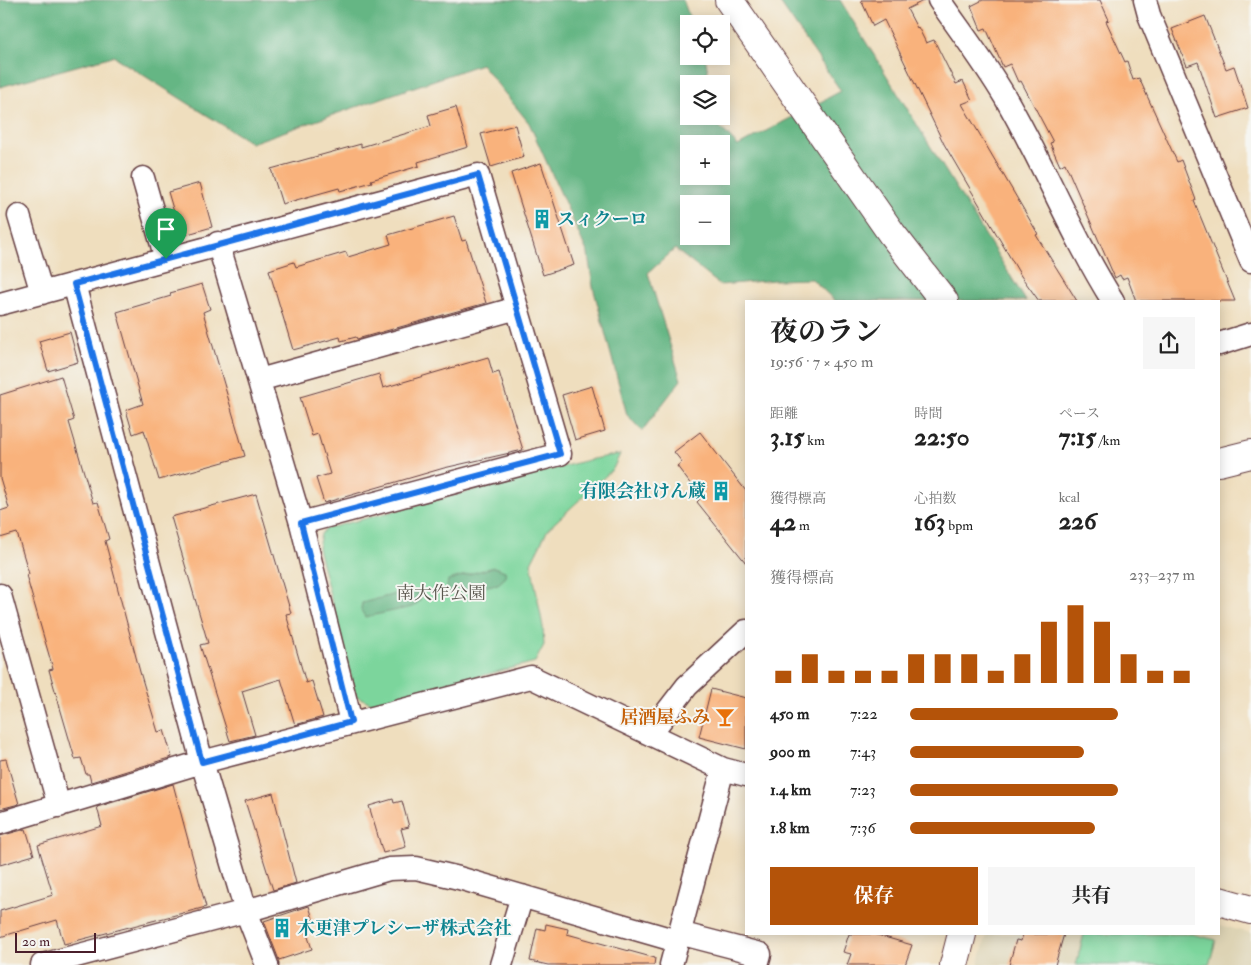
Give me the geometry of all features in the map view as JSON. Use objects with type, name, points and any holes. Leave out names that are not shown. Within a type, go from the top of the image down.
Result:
[{"type":"street","points":[[729,0],[892,234],[943,300]]},
{"type":"street","points":[[939,0],[1004,96],[1090,264],[1112,300]]},
{"type":"street","points":[[1145,0],[1251,261]]},
{"type":"street","points":[[0,304],[478,175],[560,454],[301,523]]},
{"type":"street","points":[[143,178],[166,259]]},
{"type":"street","points":[[19,216],[42,293]]},
{"type":"street","points":[[218,244],[301,523],[351,722]]},
{"type":"street","points":[[74,284],[202,762],[246,911],[267,965]]},
{"type":"street","points":[[259,380],[516,308]]},
{"type":"street","points":[[1220,344],[1251,334]]},
{"type":"street","points":[[1220,462],[1251,454]]},
{"type":"street","points":[[0,595],[59,806]]},
{"type":"street","points":[[650,734],[687,686],[745,632]]},
{"type":"street","points":[[0,822],[202,762],[530,677],[723,769],[745,775]]},
{"type":"street","points":[[671,965],[723,769]]},
{"type":"street","points":[[42,965],[92,960],[246,911],[390,869],[417,866],[678,937],[760,954],[757,965]]},
{"type":"street","points":[[501,965],[522,896]]},
{"type":"street","points":[[1220,901],[1251,910]]},
{"type":"street","points":[[954,965],[962,935]]},
{"type":"shaded area","points":[[1220,925],[1251,933],[1251,965],[978,965],[987,935],[1220,935]]},
{"type":"green space","points":[[0,0],[683,0],[689,15],[680,15],[680,65],[707,65],[708,75],[680,75],[680,125],[718,125],[728,135],[680,135],[680,185],[730,185],[730,138],[738,146],[841,91],[778,0],[840,0],[1025,300],[834,300],[812,279],[720,285],[675,249],[648,273],[681,380],[642,431],[627,415],[593,287],[588,254],[529,123],[481,64],[251,143],[113,56],[0,87]]},
{"type":"green space","name":"南大作公園","points":[[620,454],[613,469],[548,529],[531,563],[543,627],[544,645],[535,662],[373,704],[356,696],[318,548],[321,534],[325,529],[588,460]]},
{"type":"green space","points":[[494,567],[505,571],[506,577],[498,584],[451,593],[447,587],[448,580]]},
{"type":"green space","points":[[407,591],[420,594],[420,601],[412,607],[365,617],[361,610],[362,603]]},
{"type":"green space","points":[[1084,935],[1196,935],[1216,940],[1209,965],[1076,965]]},
{"type":"building","points":[[861,0],[925,0],[907,9],[926,43],[934,40],[956,84],[963,81],[972,100],[962,104],[1038,234],[1036,235],[1076,300],[1038,300],[1021,276],[944,144],[884,20],[873,26]]},
{"type":"building","points":[[983,0],[1100,0],[1109,20],[1106,21],[1125,62],[1127,61],[1133,80],[1139,78],[1177,162],[1181,160],[1196,200],[1194,201],[1235,301],[1136,300],[1127,277],[1122,279],[1120,275],[1115,278],[1065,163],[1060,166],[1050,143],[1053,142],[1021,81],[1018,82],[1010,64],[1003,67],[986,28],[981,30],[971,6]]},
{"type":"building","points":[[1205,16],[1226,69],[1234,66],[1248,108],[1217,118],[1198,62],[1187,66],[1172,29]]},
{"type":"building","points":[[456,107],[468,147],[418,162],[419,166],[371,180],[372,182],[340,191],[339,188],[282,204],[271,169],[361,144],[361,147],[431,126],[428,115]]},
{"type":"building","points":[[515,125],[524,157],[491,167],[481,134]]},
{"type":"building","name":"スィクーロ","points":[[541,163],[574,265],[543,275],[511,173]]},
{"type":"building","points":[[200,183],[212,227],[181,236],[168,192]]},
{"type":"building","points":[[454,216],[462,241],[466,240],[486,303],[357,339],[356,337],[341,341],[340,337],[293,350],[269,270],[294,262],[296,267],[346,252],[348,257],[391,244],[388,235]]},
{"type":"building","points":[[202,284],[210,309],[203,312],[245,456],[159,480],[144,430],[133,434],[126,410],[143,404],[117,312],[171,296],[170,293]]},
{"type":"building","points":[[70,332],[78,362],[48,371],[39,341]]},
{"type":"building","points":[[488,357],[493,374],[499,372],[523,450],[444,468],[324,503],[316,478],[330,474],[318,434],[312,436],[300,397],[379,374],[383,388]]},
{"type":"building","points":[[61,376],[74,420],[69,422],[93,503],[98,502],[109,539],[105,541],[140,672],[158,732],[164,730],[172,757],[91,782],[89,774],[86,774],[81,758],[75,759],[49,670],[53,669],[26,575],[29,574],[17,533],[0,538],[0,511],[9,508],[0,478],[0,395]]},
{"type":"building","points":[[592,386],[605,431],[575,440],[562,395]]},
{"type":"building","name":"有限会社けん蔵","points":[[700,432],[745,490],[745,562],[697,502],[701,498],[677,466],[682,462],[674,452]]},
{"type":"building","points":[[256,494],[291,613],[286,614],[306,683],[312,681],[323,717],[295,725],[281,679],[242,691],[255,735],[230,741],[200,645],[208,643],[171,517]]},
{"type":"building","name":"居酒屋ふみ","points":[[711,689],[745,698],[745,749],[699,737]]},
{"type":"building","points":[[6,759],[19,804],[0,809],[0,760]]},
{"type":"building","points":[[173,784],[206,907],[64,944],[57,920],[0,937],[0,911],[53,895],[38,845],[102,826],[97,807]]},
{"type":"building","points":[[273,793],[296,883],[273,890],[245,801]]},
{"type":"building","points":[[393,799],[394,803],[402,801],[409,827],[401,829],[406,847],[383,853],[369,806]]},
{"type":"building","points":[[26,829],[34,855],[0,865],[0,836]]},
{"type":"building","name":"木更津プレシーザ株式会社","points":[[309,906],[313,919],[303,922],[312,949],[279,960],[264,921]]},
{"type":"building","points":[[546,924],[568,929],[567,934],[655,958],[654,965],[548,965],[530,961],[537,928],[545,930]]},
{"type":"building","points":[[849,935],[877,935],[912,945],[905,965],[847,965],[851,954],[843,952]]},
{"type":"building","points":[[1023,935],[1064,935],[1055,965],[1009,965],[1016,940],[1021,941]]},
{"type":"place","name":"スィクーロ","points":[[542,219]]},
{"type":"place","name":"有限会社けん蔵","points":[[721,491]]},
{"type":"place","name":"居酒屋ふみ","points":[[725,717]]},
{"type":"place","name":"木更津プレシーザ株式会社","points":[[282,928]]},
{"type":"route","points":[[478,175],[560,454],[301,523],[351,722],[202,762],[74,284],[166,259],[478,175]]}]
